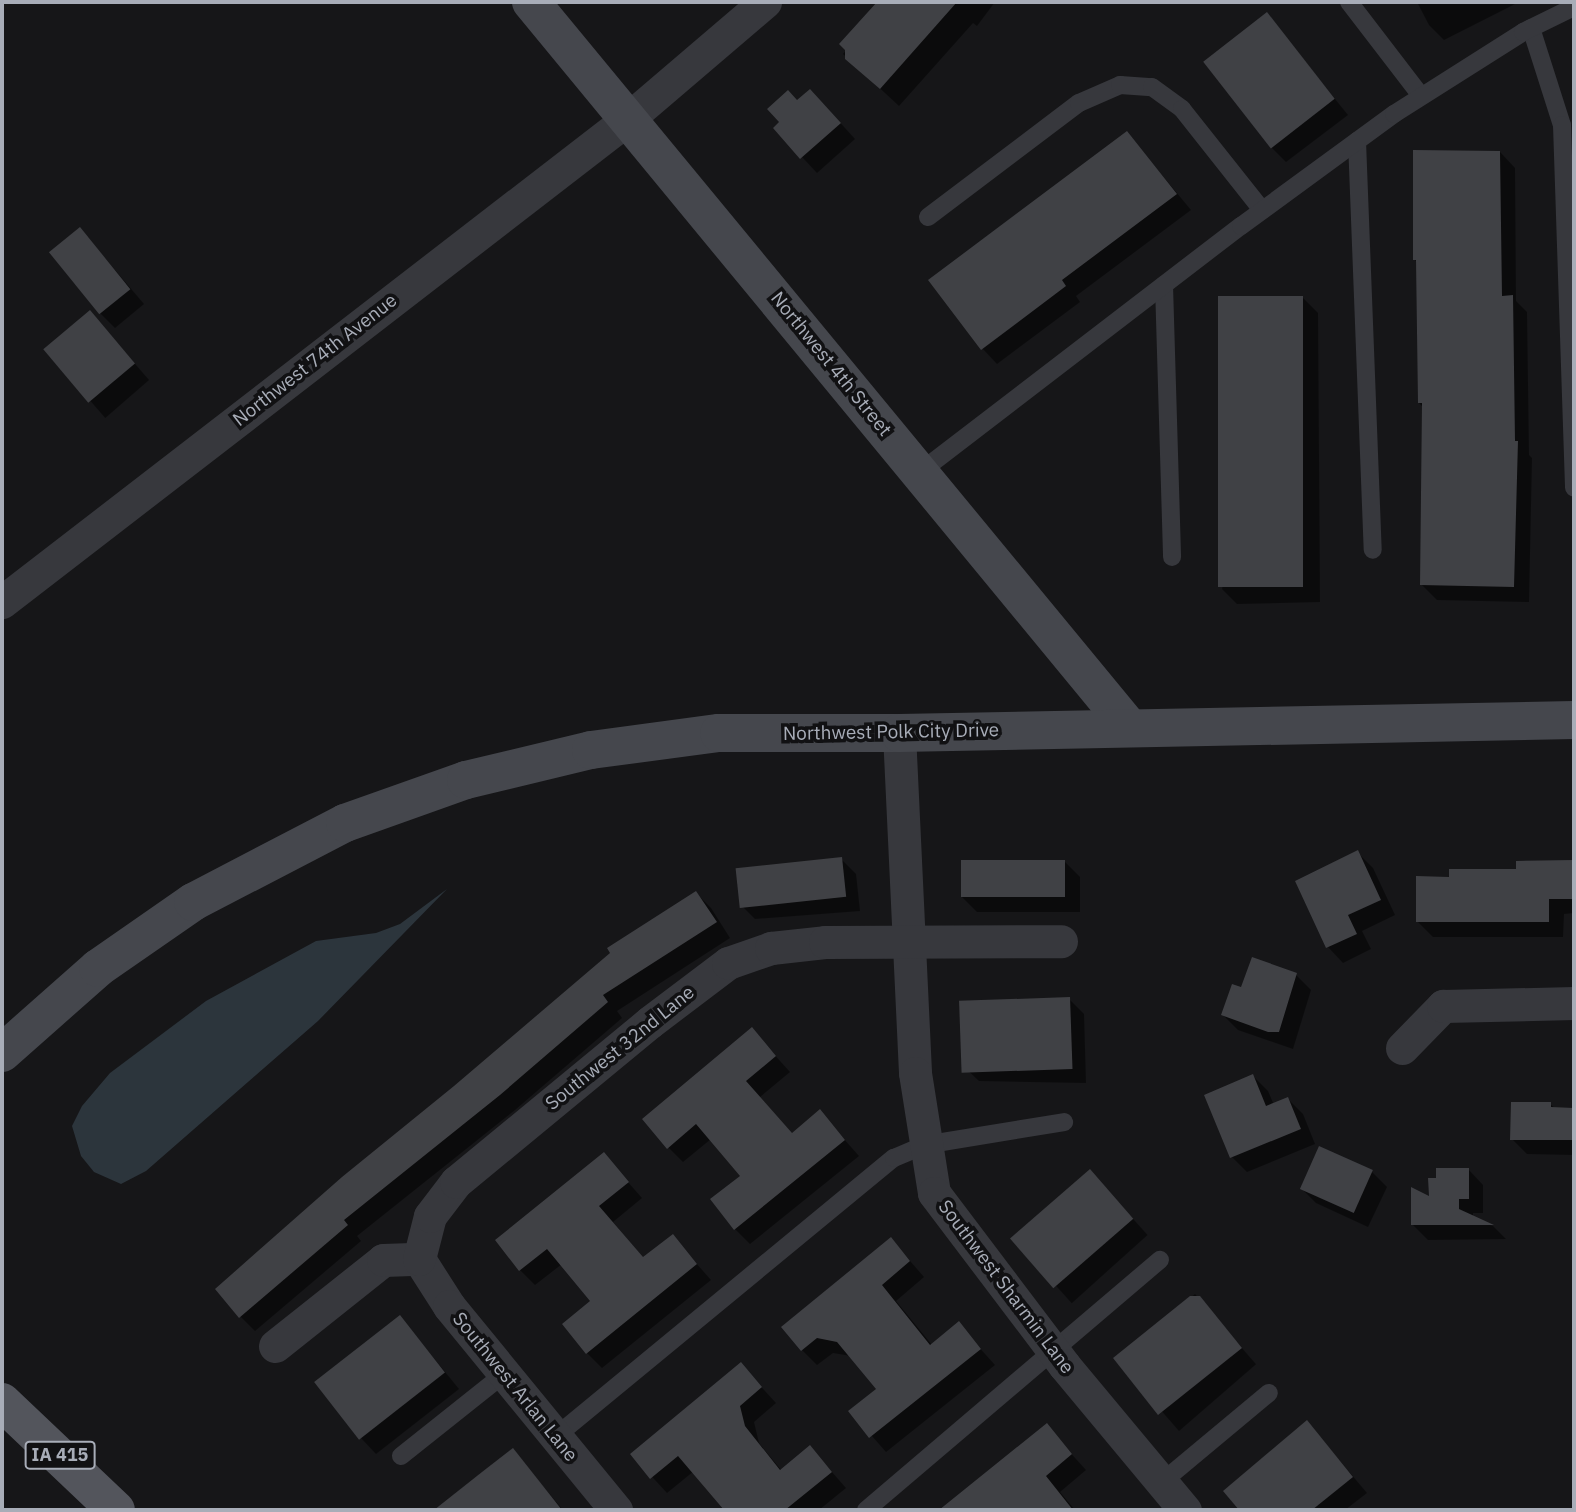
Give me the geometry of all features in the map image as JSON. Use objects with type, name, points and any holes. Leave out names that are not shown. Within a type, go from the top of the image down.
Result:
[{"type":"main road","name":"IA 415","points":[[2,1402],[116,1510]]},
{"type":"street","name":"Northwest 4th Street","points":[[531,2],[1129,727]]},
{"type":"street","name":"Northwest 74th Avenue","points":[[2,602],[629,118],[765,2]]},
{"type":"street","name":"Northwest Polk City Drive","points":[[2,1053],[98,968],[193,902],[345,823],[466,780],[591,750],[719,733],[899,733],[1574,720]]},
{"type":"street","name":"Southwest Sharmin Lane","points":[[899,733],[915,1073],[924,1145],[934,1193],[1053,1350],[1185,1510]]},
{"type":"street","name":"Southwest 32nd Lane","points":[[419,1259],[430,1216],[456,1182],[608,1056],[728,963],[771,948],[855,941],[1061,941]]},
{"type":"street","points":[[1402,1048],[1443,1006],[1574,1003]]},
{"type":"street","points":[[275,1346],[383,1260],[419,1259]]},
{"type":"street","name":"Southwest Arlan Lane","points":[[419,1259],[449,1306],[613,1509]]},
{"type":"lane","points":[[1349,2],[1421,96]]},
{"type":"lane","points":[[920,472],[1357,141],[1421,96],[1531,28],[1574,7]]},
{"type":"lane","points":[[1531,28],[1562,125],[1573,377],[1574,488]]},
{"type":"lane","points":[[928,217],[1079,103],[1120,85],[1152,87],[1182,109],[1262,211]]},
{"type":"lane","points":[[1357,141],[1373,550]]},
{"type":"lane","points":[[1164,285],[1172,557]]},
{"type":"lane","points":[[555,1437],[894,1158],[924,1145],[1064,1122]]},
{"type":"lane","points":[[866,1510],[1160,1260]]},
{"type":"lane","points":[[401,1456],[504,1374]]},
{"type":"lane","points":[[1162,1482],[1269,1393]]},
{"type":"shaded area","points":[[447,889],[318,1021],[146,1171],[121,1184],[94,1172],[81,1156],[72,1126],[82,1106],[110,1073],[206,1001],[316,941],[376,933],[400,924]]},
{"type":"building","points":[[877,2],[957,2],[880,89],[845,59],[845,50],[839,44]]},
{"type":"building","points":[[1267,12],[1335,99],[1271,149],[1203,62]]},
{"type":"building","points":[[810,89],[841,123],[800,159],[773,128],[779,122],[767,109],[788,90],[797,100]]},
{"type":"building","points":[[1127,131],[1177,194],[1062,280],[1066,286],[981,350],[928,280]]},
{"type":"building","points":[[1413,150],[1500,151],[1502,296],[1513,295],[1515,441],[1518,441],[1514,587],[1420,585],[1422,403],[1418,403],[1416,260],[1413,260]]},
{"type":"building","points":[[80,227],[130,289],[99,314],[49,252]]},
{"type":"building","points":[[1218,296],[1303,296],[1303,587],[1218,587]]},
{"type":"building","points":[[90,310],[135,364],[88,403],[43,349]]},
{"type":"building","points":[[1358,850],[1381,900],[1348,915],[1357,934],[1326,948],[1295,881]]},
{"type":"building","points":[[842,857],[846,897],[740,908],[736,868]]},
{"type":"building","points":[[961,860],[1065,860],[1065,897],[961,897]]},
{"type":"building","points":[[1574,860],[1574,899],[1549,899],[1549,922],[1416,922],[1416,876],[1449,877],[1449,869],[1516,869],[1516,861]]},
{"type":"building","points":[[696,891],[717,922],[603,995],[608,1002],[500,1095],[344,1220],[348,1225],[239,1318],[215,1289],[342,1177],[610,953],[607,948]]},
{"type":"building","points":[[1252,957],[1297,973],[1279,1032],[1268,1032],[1221,1015],[1232,984],[1241,987]]},
{"type":"building","points":[[1070,997],[1073,1069],[962,1073],[959,1001]]},
{"type":"building","points":[[752,1027],[776,1056],[746,1081],[792,1133],[820,1109],[845,1140],[734,1230],[710,1199],[740,1176],[696,1124],[667,1149],[642,1119]]},
{"type":"building","points":[[1253,1074],[1266,1106],[1288,1097],[1301,1129],[1230,1158],[1204,1095]]},
{"type":"building","points":[[1511,1102],[1551,1102],[1551,1107],[1574,1108],[1574,1140],[1510,1140]]},
{"type":"building","points":[[1319,1146],[1373,1170],[1354,1213],[1300,1189]]},
{"type":"building","points":[[604,1152],[629,1182],[599,1206],[643,1257],[673,1234],[697,1264],[586,1354],[562,1324],[590,1301],[547,1249],[519,1271],[495,1240]]},
{"type":"building","points":[[1436,1168],[1469,1168],[1469,1199],[1459,1199],[1459,1209],[1494,1225],[1411,1225],[1411,1187],[1429,1196],[1428,1178],[1436,1178]]},
{"type":"building","points":[[1090,1169],[1133,1219],[1053,1288],[1010,1239]]},
{"type":"building","points":[[891,1237],[910,1261],[882,1285],[930,1345],[959,1321],[981,1349],[869,1438],[848,1411],[876,1389],[837,1342],[817,1338],[801,1351],[781,1327]]},
{"type":"building","points":[[1190,1296],[1200,1296],[1242,1348],[1158,1415],[1113,1358]]},
{"type":"building","points":[[400,1315],[445,1373],[359,1440],[314,1382]]},
{"type":"building","points":[[741,1362],[762,1387],[740,1406],[745,1426],[780,1470],[810,1445],[832,1472],[785,1510],[724,1510],[678,1456],[650,1479],[630,1454]]},
{"type":"building","points":[[1307,1420],[1353,1477],[1312,1510],[1239,1510],[1223,1491]]},
{"type":"building","points":[[1047,1423],[1072,1454],[1046,1476],[1073,1510],[939,1510]]},
{"type":"building","points":[[513,1448],[562,1510],[434,1510],[482,1472]]}]
